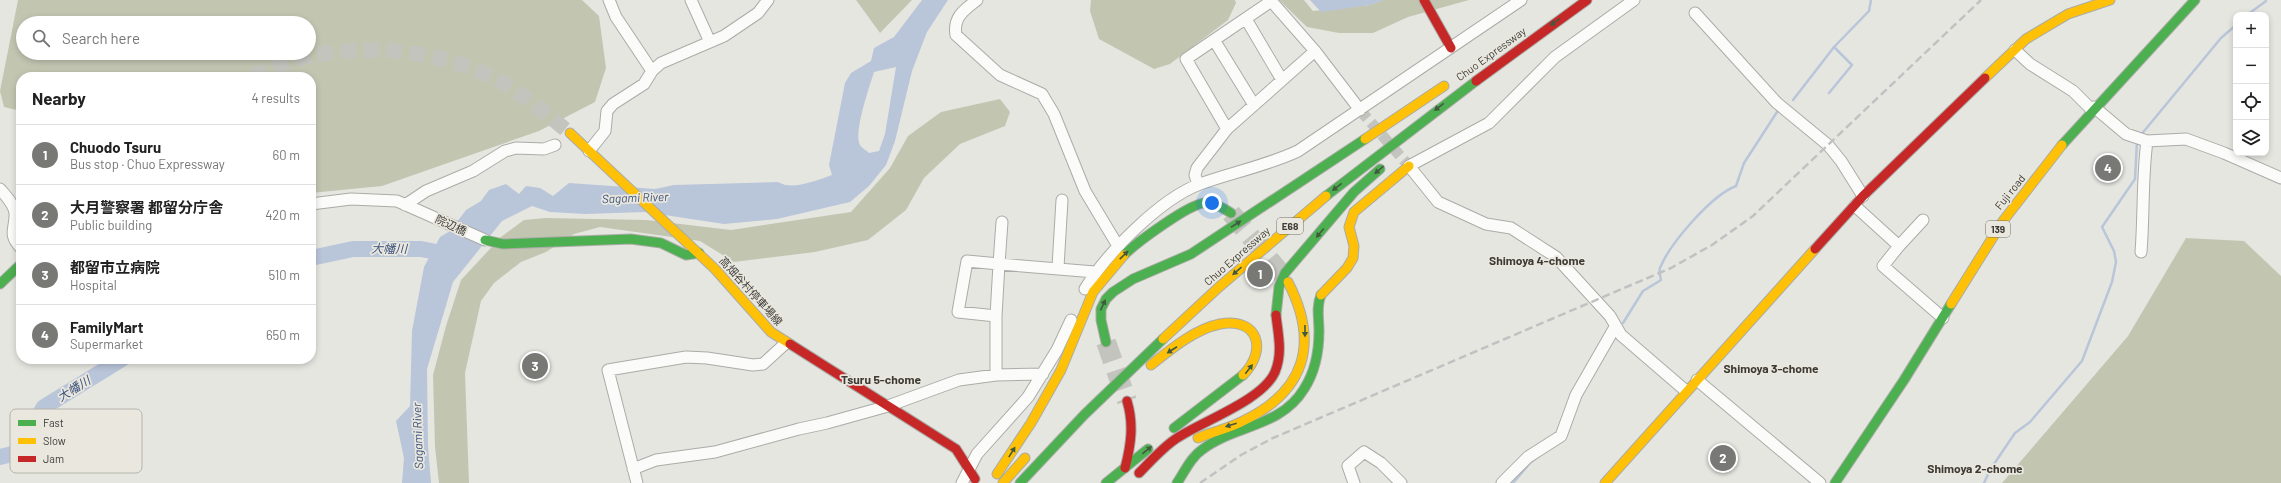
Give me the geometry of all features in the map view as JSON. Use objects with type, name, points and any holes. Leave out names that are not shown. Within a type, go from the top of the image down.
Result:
[{"type":"main road","points":[[1424,0],[1451,48]]},
{"type":"main road","name":"Chuo Expressway","points":[[1021,482],[1130,370],[1208,297],[1279,234],[1452,97],[1587,0]]},
{"type":"main road","points":[[1605,483],[1863,196],[2026,39],[2068,14],[2110,0]]},
{"type":"main road","name":"Fuji road","points":[[1834,483],[1883,412],[2003,221],[2058,149],[2093,109],[2195,0]]},
{"type":"main road","points":[[1398,154],[1525,44]]},
{"type":"main road","name":"Chuo Expressway","points":[[1106,342],[1101,324],[1100,310],[1105,299],[1116,288],[1189,255],[1447,84],[1343,165]]},
{"type":"main road","points":[[570,133],[592,153]]},
{"type":"main road","name":"高畑谷村停車場線","points":[[592,153],[699,252],[738,292],[771,332],[786,343],[956,448],[975,479]]},
{"type":"main road","points":[[1180,448],[1136,476],[1176,438],[1246,399],[1268,383],[1275,375],[1279,355],[1275,304],[1278,284],[1288,268],[1354,192],[1387,163]]},
{"type":"main road","points":[[1177,483],[1189,462],[1207,446],[1266,423],[1283,413],[1303,391],[1312,373],[1317,352],[1319,300],[1324,291],[1353,260],[1355,252],[1348,229],[1349,220],[1354,212],[1409,166]]},
{"type":"main road","points":[[989,483],[1008,458],[1061,370],[1093,292],[1105,275],[1129,250],[1191,206],[1204,203],[1219,206],[1231,213]]},
{"type":"main road","points":[[485,240],[503,244],[630,239],[661,243],[686,254],[699,252]]},
{"type":"main road","points":[[0,284],[16,269]]},
{"type":"main road","points":[[1192,441],[1241,422],[1259,412],[1275,401],[1302,366],[1306,328],[1303,312],[1288,282]]},
{"type":"main road","points":[[1021,482],[1086,424],[1113,397],[1161,357],[1196,335],[1220,324],[1234,322],[1247,327],[1256,338],[1257,348],[1255,361],[1245,374],[1201,406],[1106,483]]},
{"type":"main road","points":[[1125,468],[1133,428],[1127,401]]},
{"type":"main road","points":[[1003,483],[1031,452]]},
{"type":"street","points":[[609,0],[616,17],[652,71]]},
{"type":"street","points":[[691,0],[710,42]]},
{"type":"street","points":[[592,153],[605,131],[607,111],[613,104],[644,84],[652,71],[662,63],[724,36],[758,13],[768,0]]},
{"type":"street","points":[[977,0],[958,18],[956,22],[956,35],[1000,75],[1042,94],[1054,114],[1085,191],[1118,246]]},
{"type":"street","points":[[962,483],[977,454],[1028,397],[1043,374],[1057,350],[1084,291],[1095,272],[1118,246],[1150,217],[1184,192],[1198,185],[1274,162],[1298,151],[1521,0]]},
{"type":"street","points":[[1634,0],[1555,57],[1489,123],[1409,166],[1438,202],[1486,224],[1511,228],[1556,257],[1610,316],[1614,327],[1621,335],[1686,392]]},
{"type":"street","points":[[1227,130],[1186,60],[1270,2],[1274,3],[1315,51],[1360,110]]},
{"type":"street","points":[[1695,13],[1777,103],[1828,145],[1841,161],[1863,196]]},
{"type":"street","points":[[1246,19],[1282,80]]},
{"type":"street","points":[[1214,40],[1254,105]]},
{"type":"street","points":[[2015,50],[2030,64],[2072,91],[2126,134],[2147,141],[2186,139],[2224,153],[2281,178]]},
{"type":"street","points":[[1198,185],[1195,175],[1197,168],[1227,130],[1315,51]]},
{"type":"street","points":[[2141,252],[2144,214],[2144,165],[2147,141]]},
{"type":"street","points":[[410,207],[426,191],[472,171],[505,151],[516,148],[544,149],[555,145]]},
{"type":"street","points":[[0,189],[12,205],[15,212],[12,234],[16,240]]},
{"type":"street","name":"院辺橋","points":[[316,203],[351,199],[387,199],[410,207],[485,240]]},
{"type":"street","points":[[1058,267],[1062,200]]},
{"type":"street","points":[[1855,206],[1899,246]]},
{"type":"street","points":[[1923,220],[1883,266],[1943,318]]},
{"type":"street","points":[[996,376],[996,316],[1002,222]]},
{"type":"street","points":[[996,316],[958,312],[967,261],[1058,267],[1095,272]]},
{"type":"street","points":[[1502,483],[1528,457],[1561,436],[1576,395],[1614,327]]},
{"type":"street","points":[[637,483],[608,370],[686,358],[707,358],[753,365],[763,364],[786,343]]},
{"type":"street","points":[[633,469],[656,460],[728,450],[756,440],[888,406],[959,380],[996,376],[1043,374]]},
{"type":"street","points":[[1697,380],[1820,483]]},
{"type":"street","points":[[1354,483],[1348,466],[1364,452],[1381,464],[1401,483]]},
{"type":"green space","points":[[18,0],[582,0],[599,16],[606,68],[595,102],[539,131],[382,186],[316,193],[316,72],[16,72],[16,110],[4,107],[0,91]]},
{"type":"green space","points":[[856,0],[912,0],[880,33]]},
{"type":"green space","points":[[1091,0],[1235,0],[1236,3],[1228,20],[1170,64],[1154,69],[1099,39],[1090,11]]},
{"type":"green space","points":[[1279,0],[1304,0],[1313,11],[1370,5],[1383,0],[1469,0],[1408,17],[1373,33],[1339,33],[1307,27]]},
{"type":"green space","points":[[1000,99],[1010,112],[1005,126],[960,144],[924,178],[906,210],[868,240],[815,252],[734,262],[700,241],[600,227],[574,234],[546,252],[521,262],[494,283],[481,301],[465,373],[469,483],[439,483],[435,447],[433,375],[446,326],[461,280],[501,237],[524,220],[546,218],[647,220],[731,230],[851,212],[890,168],[908,136],[941,112]]},
{"type":"green space","points":[[2186,238],[2244,241],[2281,276],[2281,483],[2002,483],[2128,336]]},
{"type":"water","name":"Sagami River","points":[[922,0],[948,0],[927,32],[912,71],[895,141],[886,165],[869,186],[850,202],[777,219],[724,224],[645,212],[585,214],[550,212],[532,206],[502,221],[453,282],[427,369],[428,446],[431,483],[402,483],[404,458],[396,421],[410,406],[412,331],[424,267],[440,237],[450,231],[466,210],[481,201],[489,190],[506,184],[519,194],[526,186],[540,188],[553,196],[569,183],[655,189],[674,185],[778,182],[798,185],[832,175],[829,165],[845,83],[851,73],[871,61],[874,48],[894,37]],"holes":[[[896,67],[885,134],[879,151],[869,153],[860,145],[858,139],[860,120],[874,72]]]},
{"type":"water","points":[[1310,0],[1384,0],[1370,5],[1321,12]]},
{"type":"waterway","points":[[1793,100],[1834,47],[1869,11],[1871,0]]},
{"type":"waterway","points":[[2251,12],[2266,1]]},
{"type":"waterway","points":[[2140,136],[2221,38],[2233,28]]},
{"type":"waterway","points":[[1829,93],[1852,65],[1834,47]]},
{"type":"waterway","points":[[1623,323],[1643,291],[1661,280],[1660,268],[1682,233],[1715,199],[1736,186],[1744,163],[1777,112]]},
{"type":"waterway","points":[[1984,483],[1990,470],[2015,433],[2030,422],[2082,361],[2112,282],[2116,262],[2114,251],[2102,227],[2135,179],[2137,141]]},
{"type":"waterway","name":"大幡川","points":[[316,257],[353,249],[421,249],[452,255]]},
{"type":"waterway","name":"大幡川","points":[[43,409],[114,364]]},
{"type":"waterway","name":"大幡川","points":[[0,457],[10,454]]},
{"type":"waterway","points":[[1513,483],[1530,463],[1539,456]]},
{"type":"tunnel","points":[[316,55],[342,51],[374,50],[405,52],[437,58],[466,66],[504,84],[543,111],[570,133]]},
{"type":"tunnel","points":[[265,72],[297,60]]},
{"type":"tunnel","points":[[1360,110],[1409,166]]},
{"type":"tunnel","points":[[1231,213],[1288,282]]},
{"type":"tunnel","points":[[1106,342],[1127,401]]},
{"type":"railway","points":[[1200,483],[1241,455],[1273,438],[1671,268],[1712,245],[1753,216],[1981,0]]},
{"type":"traffic: fast","points":[[2062,145],[2195,0]]},
{"type":"traffic: fast","points":[[1326,196],[1476,81]]},
{"type":"traffic: fast","points":[[1106,342],[1101,320],[1101,309],[1106,299],[1113,292],[1133,279],[1191,254],[1365,139]]},
{"type":"traffic: fast","points":[[1276,315],[1279,287],[1285,273],[1354,192],[1380,169]]},
{"type":"traffic: fast","points":[[1124,255],[1163,224],[1188,209],[1198,205],[1205,203],[1212,204],[1231,213]]},
{"type":"traffic: fast","points":[[485,240],[503,244],[631,239],[661,243],[686,255],[699,253]]},
{"type":"traffic: fast","points":[[0,284],[16,269]]},
{"type":"traffic: fast","points":[[1177,483],[1192,460],[1203,449],[1216,441],[1257,424],[1283,411],[1294,402],[1304,389],[1314,368],[1317,354],[1319,331],[1318,308],[1321,295]]},
{"type":"traffic: fast","points":[[1835,483],[1904,380],[1951,304]]},
{"type":"traffic: fast","points":[[1020,483],[1084,415],[1163,339]]},
{"type":"traffic: fast","points":[[1174,428],[1243,375]]},
{"type":"traffic: fast","points":[[1106,483],[1148,449]]},
{"type":"traffic: slow","points":[[1985,78],[2026,39],[2068,14],[2110,0]]},
{"type":"traffic: slow","points":[[1365,139],[1444,86]]},
{"type":"traffic: slow","points":[[570,133],[715,269],[771,332],[790,344]]},
{"type":"traffic: slow","points":[[1951,304],[2003,221],[2062,145]]},
{"type":"traffic: slow","points":[[1321,295],[1347,268],[1353,258],[1354,246],[1349,227],[1354,212],[1409,166]]},
{"type":"traffic: slow","points":[[1163,339],[1219,287],[1326,196]]},
{"type":"traffic: slow","points":[[1605,483],[1815,249]]},
{"type":"traffic: slow","points":[[997,474],[1031,423],[1061,370],[1093,292],[1124,255]]},
{"type":"traffic: slow","points":[[1198,438],[1241,422],[1263,410],[1280,396],[1292,381],[1300,364],[1304,346],[1303,326],[1298,305],[1288,282]]},
{"type":"traffic: slow","points":[[1151,365],[1184,340],[1201,330],[1220,324],[1233,323],[1251,330],[1257,346],[1251,365],[1243,375]]},
{"type":"traffic: slow","points":[[1003,483],[1025,458]]},
{"type":"traffic: jam","points":[[1424,0],[1451,48]]},
{"type":"traffic: jam","points":[[1476,81],[1587,0]]},
{"type":"traffic: jam","points":[[1815,249],[1863,196],[1985,78]]},
{"type":"traffic: jam","points":[[1139,473],[1157,454],[1177,438],[1246,401],[1268,382],[1275,372],[1279,358],[1276,315]]},
{"type":"traffic: jam","points":[[790,344],[956,449],[975,479]]},
{"type":"traffic: jam","points":[[1125,468],[1131,434],[1127,401]]},
{"type":"place","name":"FamilyMart","points":[[2108,168]]},
{"type":"place","name":"Chuodo Tsuru","points":[[1260,274]]},
{"type":"place","name":"都留市立病院","points":[[535,366]]},
{"type":"place","name":"大月警察署 都留分庁舎","points":[[1723,458]]},
{"type":"district","name":"Shimoya 4-chome","points":[[1537,261]]},
{"type":"district","name":"Shimoya 3-chome","points":[[1771,369]]},
{"type":"district","name":"Tsuru 5-chome","points":[[881,380]]},
{"type":"district","name":"Shimoya 2-chome","points":[[1975,469]]}]
